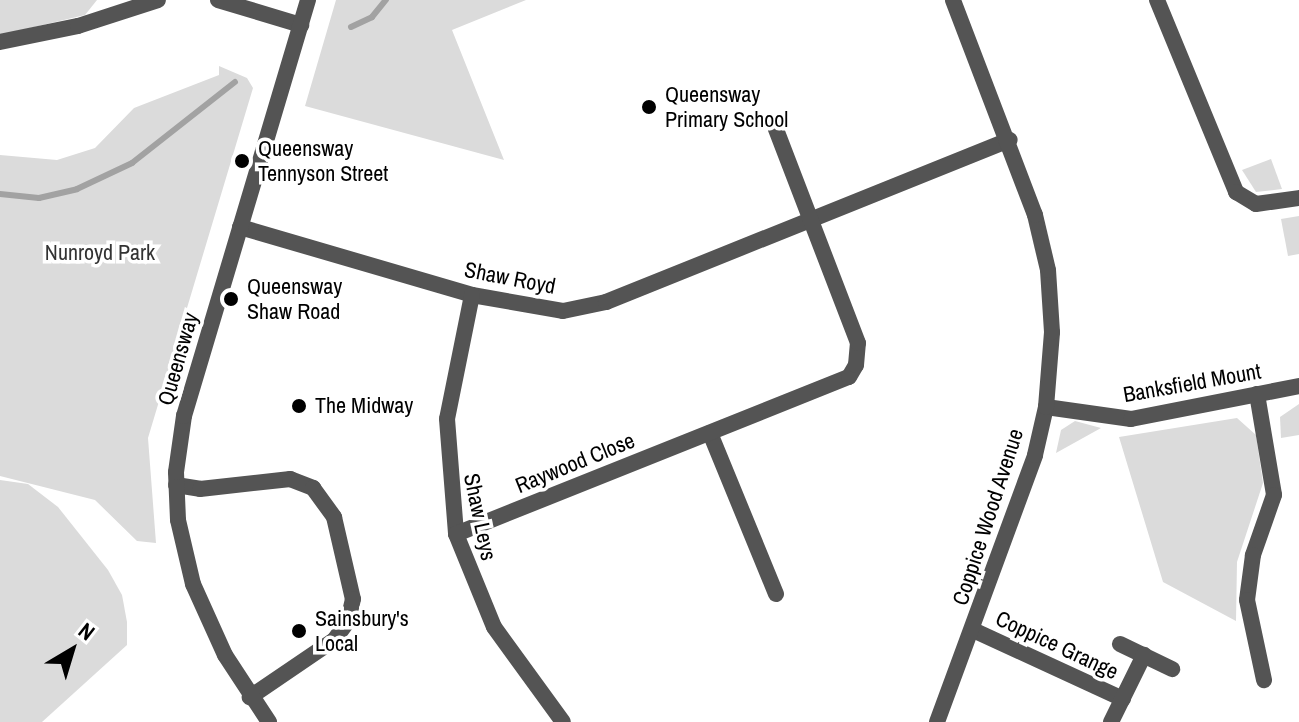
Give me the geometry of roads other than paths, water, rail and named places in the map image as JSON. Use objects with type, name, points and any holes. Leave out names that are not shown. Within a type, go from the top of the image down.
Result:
[{"type":"street","points":[[0,42],[78,26],[110,6],[158,0]]},
{"type":"street","points":[[218,0],[301,25]]},
{"type":"street","name":"Queensway","points":[[269,722],[250,697],[193,584],[178,520],[176,485],[184,416],[308,0]]},
{"type":"street","name":"Coppice Wood Avenue","points":[[937,722],[1035,455],[1046,407],[1052,332],[1048,270],[1010,140],[953,0]]},
{"type":"street","points":[[1157,0],[1236,192],[1256,204],[1299,198]]},
{"type":"street","points":[[776,129],[812,220]]},
{"type":"street","name":"Shaw Royd","points":[[240,227],[472,295],[544,310],[581,309],[1010,140]]},
{"type":"street","name":"Raywood Close","points":[[456,534],[849,377],[856,365],[858,343],[812,220]]},
{"type":"street","name":"Shaw Leys","points":[[472,295],[447,419],[456,534],[494,627],[563,722]]},
{"type":"street","name":"Banksfield Mount","points":[[1046,407],[1131,419],[1299,386]]},
{"type":"street","points":[[1257,394],[1274,495],[1253,555],[1247,600],[1264,680]]},
{"type":"street","points":[[710,433],[776,594]]},
{"type":"street","points":[[176,485],[200,489],[290,479],[313,488],[334,517],[353,599],[348,621],[334,640],[250,697]]},
{"type":"street","name":"Coppice Grange","points":[[973,630],[1123,699]]},
{"type":"street","name":"Coppice Grange","points":[[1120,644],[1172,669]]},
{"type":"street","name":"Coppice Grange","points":[[1111,722],[1144,655]]},
{"type":"waterway","points":[[351,27],[372,17],[386,0]]},
{"type":"waterway","points":[[0,194],[39,198],[77,189],[132,163],[235,82]]},
{"type":"place","name":"Queensway Primary School","points":[[649,107]]},
{"type":"place","name":"Queensway Tennyson Street","points":[[242,161]]},
{"type":"place","name":"Queensway Shaw Road","points":[[231,299]]},
{"type":"place","name":"The Midway","points":[[299,406]]},
{"type":"place","name":"Sainsbury's Local","points":[[299,631]]},
{"type":"park label","name":"Nunroyd Park","points":[[100,253]]}]
